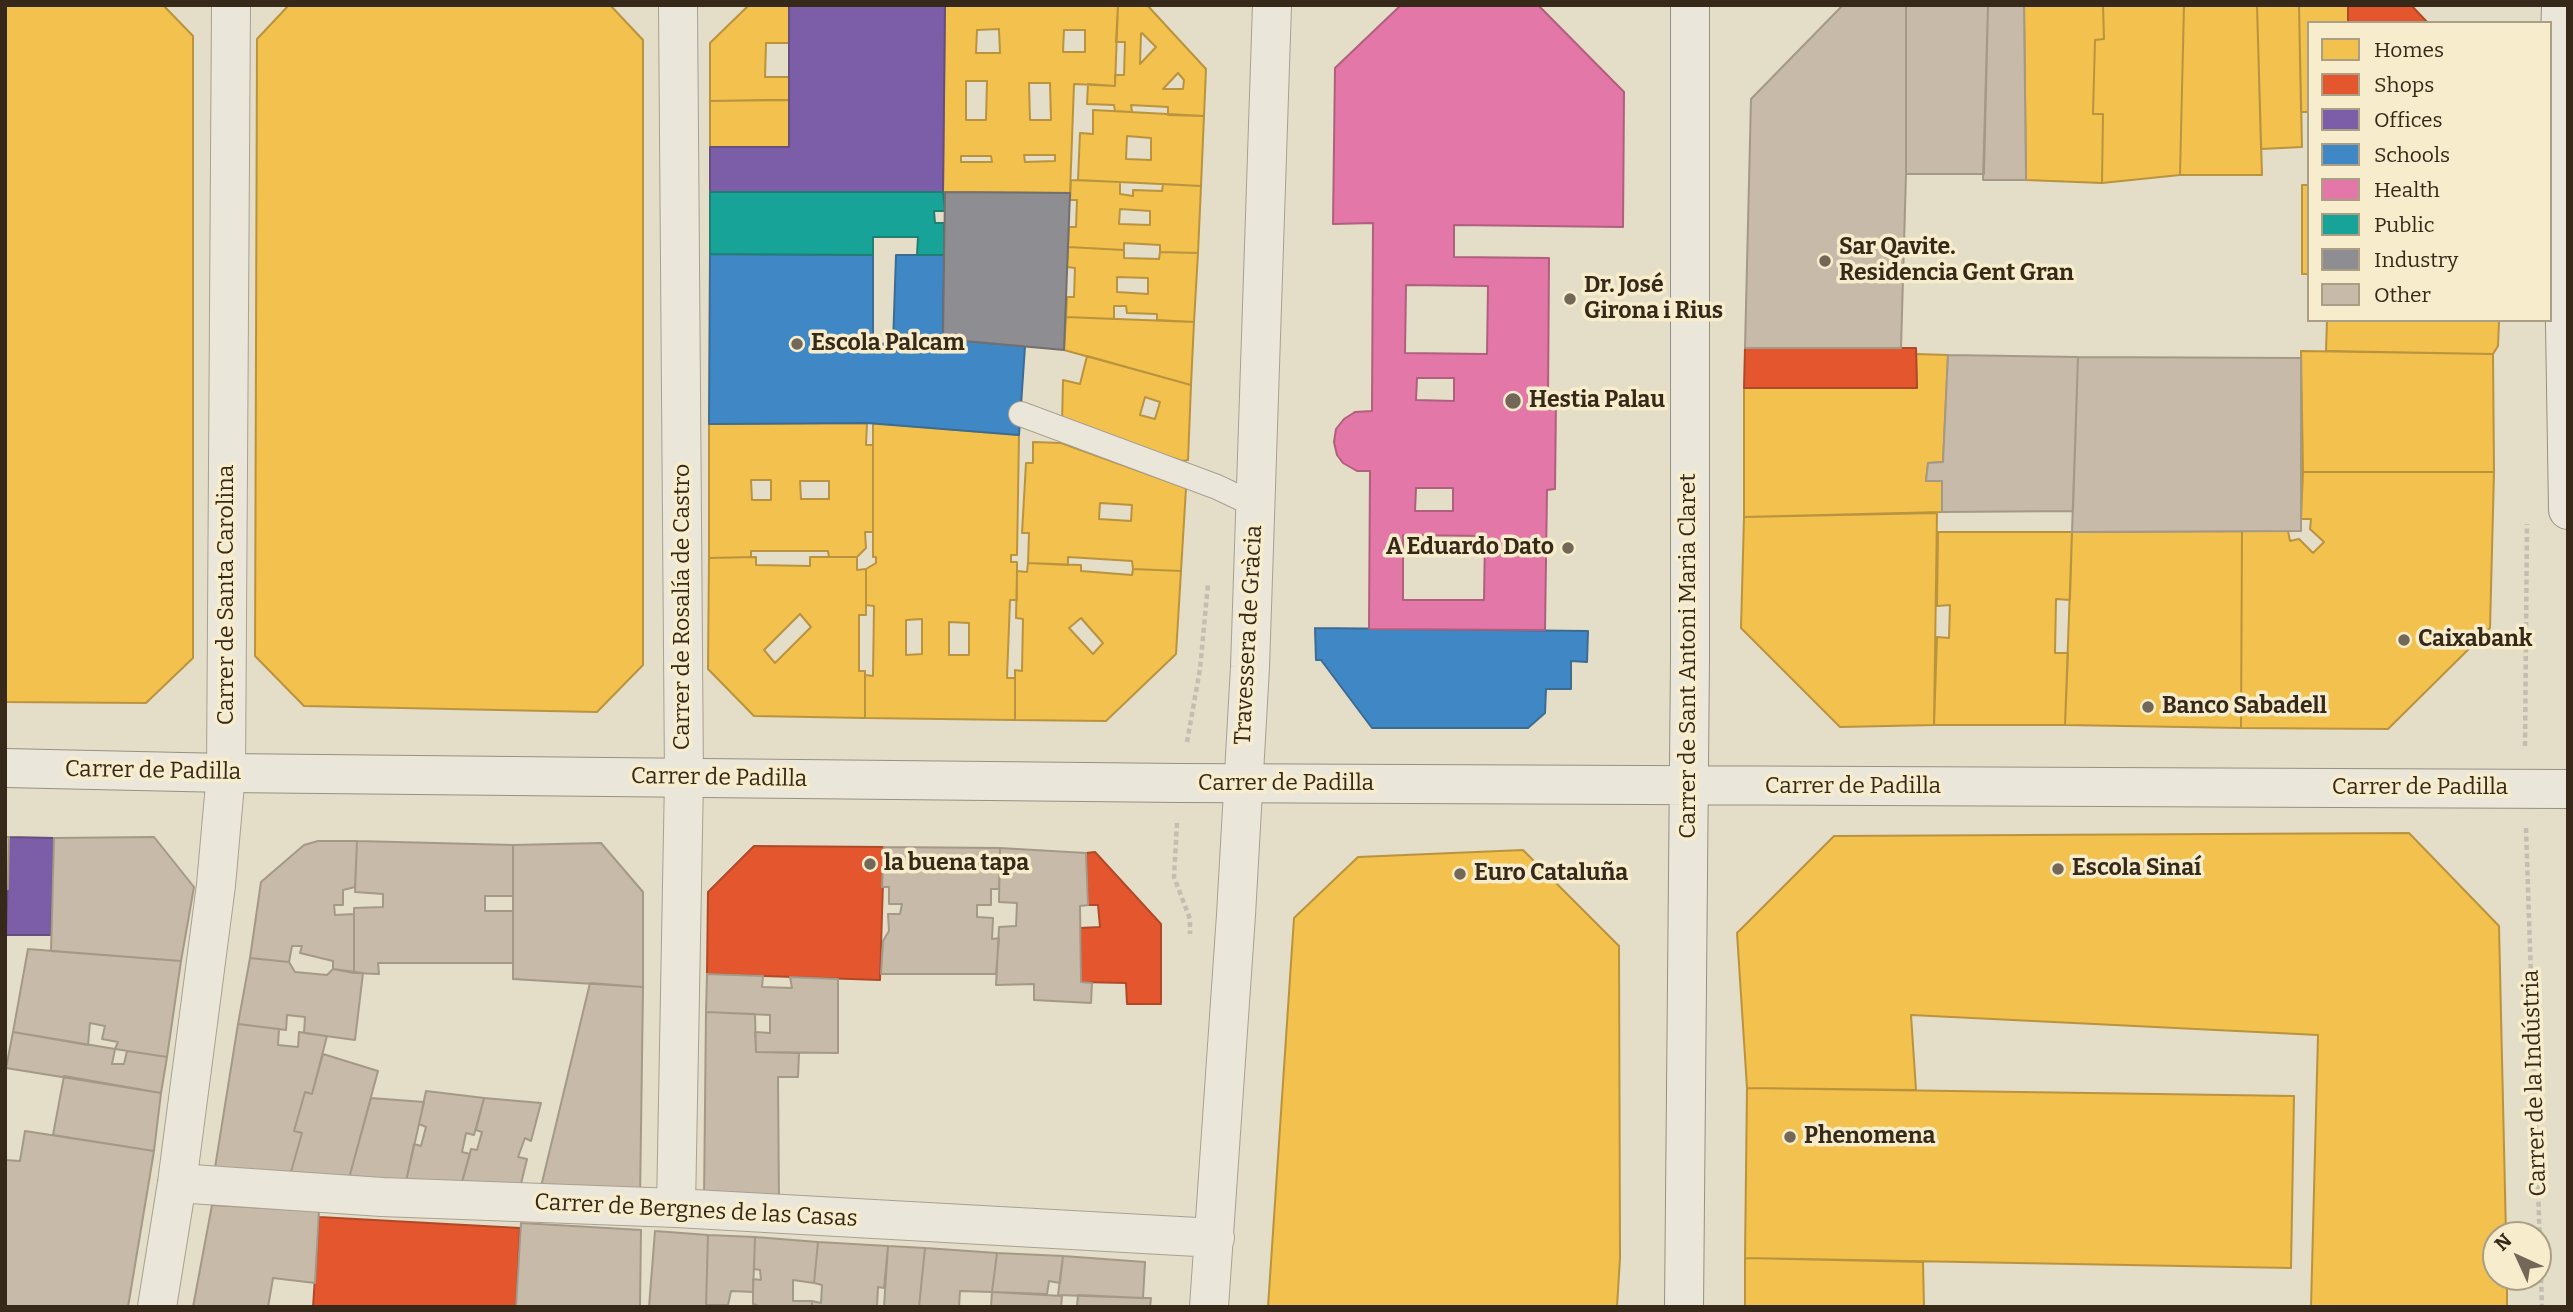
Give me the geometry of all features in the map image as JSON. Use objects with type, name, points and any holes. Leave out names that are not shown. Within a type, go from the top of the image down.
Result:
[{"type":"street","name":"Carrer de Santa Carolina","points":[[157,1307],[177,1183],[216,885],[226,773],[231,5]]},
{"type":"street","name":"Carrer de Rosalía de Castro","points":[[677,1208],[684,778],[678,5]]},
{"type":"street","name":"Travessera de Gràcia","points":[[1209,1307],[1237,915],[1250,667],[1272,5]]},
{"type":"street","name":"Carrer de Sant Antoni Maria Claret","points":[[1684,1307],[1689,786],[1690,5]]},
{"type":"street","points":[[2561,5],[2559,79],[2568,510]]},
{"type":"street","name":"Carrer de Padilla","points":[[5,768],[226,773],[1242,783],[2568,789]]},
{"type":"street","name":"Carrer de Bergnes de las Casas","points":[[177,1183],[382,1197],[677,1208],[1214,1238]]},
{"type":"lane","points":[[1021,414],[1217,487],[1255,505]]},
{"type":"path","name":"Carrer de la Indústria","points":[[2528,860],[2542,1307]]},
{"type":"building: Homes","points":[[5,5],[163,5],[193,36],[193,658],[146,703],[5,702]]},
{"type":"building: Homes","points":[[289,5],[610,5],[643,40],[643,665],[597,712],[304,706],[255,656],[257,39]]},
{"type":"building: Homes","points":[[749,5],[789,5],[789,43],[766,43],[765,77],[789,77],[789,100],[710,101],[710,43]]},
{"type":"building: Homes","points":[[945,5],[1118,5],[1115,86],[1074,84],[1070,193],[943,192]],"holes":[[[999,29],[1000,53],[976,53],[977,30]],[[1064,30],[1085,30],[1085,52],[1063,52]],[[966,81],[987,81],[986,120],[966,120]],[[1029,83],[1050,83],[1051,120],[1030,120]],[[1024,155],[1055,155],[1055,161],[1025,162]],[[961,156],[991,156],[992,162],[961,162]]]},
{"type":"building: Homes","points":[[1118,5],[1147,5],[1206,69],[1204,116],[1168,115],[1168,107],[1131,105],[1132,112],[1115,111],[1114,105],[1087,104],[1088,84],[1115,86],[1115,75],[1124,75],[1125,42],[1116,42]],"holes":[[[1141,34],[1156,47],[1140,64]],[[1178,73],[1184,80],[1183,89],[1163,89]]]},
{"type":"building: Homes","points":[[2024,5],[2103,5],[2104,39],[2095,40],[2093,114],[2103,114],[2102,183],[2026,180]]},
{"type":"building: Homes","points":[[2103,5],[2184,5],[2180,175],[2102,183],[2103,114],[2093,114],[2095,40],[2104,39]]},
{"type":"building: Homes","points":[[2184,5],[2257,5],[2262,175],[2180,175]]},
{"type":"building: Homes","points":[[2257,5],[2299,5],[2302,147],[2261,149]]},
{"type":"building: Homes","points":[[2299,5],[2348,5],[2348,21],[2307,21],[2307,112],[2301,112]]},
{"type":"building: Homes","points":[[789,100],[789,147],[710,147],[710,101]]},
{"type":"building: Homes","points":[[1093,110],[1204,116],[1201,186],[1078,180],[1080,133],[1093,134]],"holes":[[[1127,136],[1151,138],[1151,160],[1126,159]]]},
{"type":"building: Homes","points":[[1071,180],[1120,182],[1120,194],[1133,196],[1133,190],[1162,191],[1163,184],[1201,186],[1198,253],[1160,252],[1160,245],[1124,243],[1124,250],[1068,247],[1069,227],[1076,227],[1077,200],[1070,200]],"holes":[[[1120,209],[1150,211],[1150,225],[1119,224]]]},
{"type":"building: Homes","points":[[2302,185],[2307,185],[2307,274],[2302,274]]},
{"type":"building: Homes","points":[[1068,247],[1124,250],[1124,258],[1159,259],[1160,252],[1198,253],[1194,322],[1157,320],[1157,314],[1127,313],[1126,306],[1114,306],[1114,319],[1066,317],[1067,297],[1074,297],[1075,268],[1067,267]],"holes":[[[1117,277],[1148,278],[1148,294],[1117,292]]]},
{"type":"building: Homes","points":[[1066,317],[1194,322],[1191,385],[1064,350]]},
{"type":"building: Homes","points":[[2327,322],[2499,322],[2498,346],[2493,354],[2326,351]]},
{"type":"building: Homes","points":[[2301,351],[2493,354],[2494,472],[2303,472]]},
{"type":"building: Homes","points":[[1916,354],[1948,355],[1943,462],[1928,463],[1926,481],[1942,481],[1942,512],[1744,517],[1744,388],[1917,388]]},
{"type":"building: Homes","points":[[1087,356],[1191,385],[1188,460],[1183,461],[1062,426],[1063,380],[1080,384]],"holes":[[[1145,397],[1160,402],[1155,419],[1140,415]]]},
{"type":"building: Homes","points":[[867,423],[866,445],[873,445],[873,532],[865,532],[866,548],[857,557],[829,557],[828,551],[751,551],[751,557],[709,558],[709,424]],"holes":[[[751,480],[771,480],[771,500],[752,500]],[[800,481],[829,481],[829,499],[801,499]]]},
{"type":"building: Homes","points":[[873,423],[1019,435],[1017,555],[1011,555],[1011,562],[1017,562],[1017,600],[1010,600],[1007,678],[1015,678],[1015,720],[865,718],[865,675],[873,676],[874,606],[866,605],[866,569],[876,563],[876,557],[873,557]],"holes":[[[922,619],[922,654],[906,655],[906,620]],[[949,622],[969,623],[969,655],[949,655]]]},
{"type":"building: Homes","points":[[1033,442],[1061,443],[1186,488],[1181,571],[1133,569],[1132,561],[1068,557],[1068,565],[1028,563],[1029,533],[1022,533],[1026,463],[1033,463]],"holes":[[[1100,503],[1132,505],[1131,521],[1099,519]]]},
{"type":"building: Homes","points":[[2303,472],[2494,472],[2490,628],[2388,729],[2241,728],[2242,531],[2288,531],[2290,541],[2299,539],[2313,553],[2324,542],[2310,529],[2311,519],[2301,519]]},
{"type":"building: Homes","points":[[1937,513],[1934,725],[1840,727],[1741,628],[1744,517]]},
{"type":"building: Homes","points":[[2242,531],[2241,728],[2065,725],[2072,532]]},
{"type":"building: Homes","points":[[1938,532],[2072,532],[2070,600],[2056,599],[2055,653],[2068,653],[2065,725],[1934,725],[1937,637],[1949,638],[1950,605],[1937,606]]},
{"type":"building: Homes","points":[[756,557],[756,565],[810,566],[810,557],[857,557],[857,570],[866,569],[866,615],[859,615],[859,671],[865,671],[865,718],[754,716],[708,669],[709,558]],"holes":[[[800,614],[811,627],[775,663],[764,650]]]},
{"type":"building: Homes","points":[[1028,563],[1081,565],[1081,571],[1132,575],[1133,569],[1181,571],[1176,654],[1106,721],[1015,720],[1015,670],[1022,671],[1023,619],[1016,618],[1017,571],[1027,572]],"holes":[[[1081,618],[1103,643],[1093,654],[1069,628]]]},
{"type":"building: Homes","points":[[2409,833],[2499,926],[2506,1221],[2482,1221],[2482,1291],[2507,1291],[2507,1307],[2311,1307],[2318,1035],[1911,1015],[1916,1090],[1747,1088],[1737,933],[1834,836]]},
{"type":"building: Homes","points":[[1523,850],[1619,946],[1620,1258],[1617,1307],[1268,1307],[1294,918],[1358,857]]},
{"type":"building: Homes","points":[[1747,1088],[2294,1096],[2291,1268],[1745,1258]]},
{"type":"building: Homes","points":[[1745,1258],[1923,1262],[1924,1307],[1745,1307]]},
{"type":"building: Shops","points":[[2348,5],[2411,5],[2426,21],[2348,21]]},
{"type":"building: Shops","points":[[1745,348],[1916,348],[1917,388],[1744,388]]},
{"type":"building: Shops","points":[[754,846],[884,847],[880,980],[707,974],[708,892]]},
{"type":"building: Shops","points":[[1095,852],[1161,924],[1161,1004],[1127,1004],[1126,983],[1081,982],[1080,928],[1100,927],[1098,905],[1088,905],[1086,853]]},
{"type":"building: Shops","points":[[319,1217],[520,1228],[516,1307],[313,1307]]},
{"type":"building: Offices","points":[[789,5],[945,5],[943,192],[710,192],[710,147],[789,147]]},
{"type":"building: Offices","points":[[9,837],[54,838],[51,935],[6,935]]},
{"type":"building: Schools","name":"Escola Palcam","points":[[710,254],[873,255],[873,343],[893,344],[896,255],[944,255],[943,339],[1025,346],[1019,435],[867,423],[709,424]]},
{"type":"building: Schools","points":[[1315,628],[1588,631],[1587,662],[1571,661],[1571,689],[1546,689],[1545,713],[1528,728],[1372,728],[1321,660],[1316,660]]},
{"type":"building: Health","points":[[1401,5],[1538,5],[1624,92],[1623,227],[1454,225],[1454,257],[1549,258],[1548,400],[1556,400],[1555,489],[1547,490],[1545,630],[1369,629],[1370,471],[1357,471],[1343,463],[1337,455],[1334,442],[1336,429],[1344,419],[1355,412],[1372,411],[1373,223],[1333,224],[1335,68]],"holes":[[[1406,285],[1488,286],[1487,354],[1405,353]],[[1417,378],[1454,378],[1454,401],[1416,400]],[[1416,488],[1453,488],[1453,511],[1415,511]],[[1403,535],[1485,536],[1484,600],[1403,600]]]},
{"type":"building: Public","points":[[710,192],[943,192],[945,211],[934,211],[935,223],[944,223],[944,255],[917,255],[918,237],[873,237],[873,255],[710,254]]},
{"type":"building: Industry","points":[[945,192],[1070,193],[1064,350],[943,339]]},
{"type":"building: Other","name":"Sar Qavite. Residencia Gent Gran","points":[[1843,5],[1906,5],[1906,174],[1901,348],[1745,348],[1751,99]]},
{"type":"building: Other","points":[[1906,5],[1988,5],[1984,174],[1906,174]]},
{"type":"building: Other","points":[[1988,5],[2024,5],[2026,180],[1983,180]]},
{"type":"building: Other","points":[[1948,355],[2078,357],[2073,511],[1942,512],[1942,481],[1926,481],[1928,463],[1943,462]]},
{"type":"building: Other","points":[[2078,357],[2301,358],[2301,531],[2072,532]]},
{"type":"building: Other","points":[[5,837],[9,837],[8,889],[5,889]]},
{"type":"building: Other","points":[[154,837],[194,887],[181,961],[51,951],[54,838]]},
{"type":"building: Other","points":[[318,841],[357,841],[355,887],[343,890],[343,905],[334,905],[335,915],[354,914],[354,973],[333,969],[333,961],[300,953],[302,946],[292,946],[289,962],[250,958],[261,882],[304,845]]},
{"type":"building: Other","points":[[357,841],[513,845],[513,896],[485,896],[485,911],[513,911],[513,963],[378,963],[379,974],[354,973],[354,908],[383,907],[383,894],[355,892]]},
{"type":"building: Other","points":[[601,843],[643,892],[643,987],[513,979],[513,845]]},
{"type":"building: Other","points":[[884,847],[1000,848],[999,889],[991,889],[991,905],[977,905],[977,917],[993,918],[992,939],[999,938],[996,974],[881,974],[883,941],[889,931],[888,914],[900,914],[902,904],[889,904],[889,887],[882,887]]},
{"type":"building: Other","points":[[1000,848],[1086,853],[1088,905],[1080,906],[1081,982],[1092,983],[1091,1003],[1034,1000],[1034,984],[996,985],[999,927],[1016,926],[1017,903],[999,902]]},
{"type":"building: Other","points":[[28,949],[181,961],[167,1057],[115,1049],[118,1042],[102,1039],[105,1026],[90,1023],[88,1045],[13,1032]]},
{"type":"building: Other","points":[[250,958],[289,962],[295,972],[327,975],[333,969],[363,973],[355,1040],[304,1033],[305,1017],[287,1015],[286,1030],[238,1024]]},
{"type":"building: Other","points":[[707,974],[763,976],[762,987],[792,988],[790,977],[838,979],[838,1053],[756,1052],[755,1032],[770,1033],[770,1015],[706,1012]]},
{"type":"building: Other","points":[[590,983],[643,987],[640,1200],[539,1195]]},
{"type":"building: Other","points":[[706,1012],[755,1014],[756,1052],[799,1053],[798,1077],[778,1077],[779,1206],[704,1202]]},
{"type":"building: Other","points":[[238,1024],[279,1029],[278,1045],[298,1047],[299,1032],[327,1036],[312,1094],[305,1092],[294,1131],[302,1133],[289,1179],[214,1174]]},
{"type":"building: Other","points":[[13,1032],[115,1049],[112,1064],[124,1064],[127,1051],[167,1057],[161,1093],[6,1068]]},
{"type":"building: Other","points":[[323,1054],[378,1071],[348,1182],[289,1179],[302,1133],[294,1131],[305,1092],[312,1094]]},
{"type":"building: Other","points":[[64,1076],[161,1093],[154,1151],[53,1135]]},
{"type":"building: Other","points":[[426,1091],[484,1098],[474,1135],[466,1133],[462,1152],[470,1154],[460,1189],[405,1186],[414,1144],[421,1146],[426,1127],[419,1124]]},
{"type":"building: Other","points":[[371,1098],[424,1102],[405,1186],[348,1182]]},
{"type":"building: Other","points":[[484,1098],[541,1103],[531,1141],[525,1138],[518,1157],[527,1159],[519,1192],[460,1189],[471,1149],[477,1150],[482,1132],[476,1130]]},
{"type":"building: Other","points":[[25,1131],[154,1151],[128,1307],[5,1307],[5,1160],[20,1161]]},
{"type":"building: Other","points":[[212,1205],[319,1211],[315,1283],[273,1278],[268,1307],[193,1307]]},
{"type":"building: Other","points":[[521,1223],[641,1230],[640,1307],[516,1307]]},
{"type":"building: Other","points":[[655,1231],[708,1235],[706,1307],[649,1307]]},
{"type":"building: Other","points":[[708,1235],[755,1237],[753,1292],[731,1291],[728,1305],[706,1305]]},
{"type":"building: Other","points":[[755,1237],[818,1242],[814,1283],[793,1280],[793,1301],[812,1301],[812,1307],[762,1307],[753,1304],[753,1279],[761,1280],[760,1270],[754,1269]]},
{"type":"building: Other","points":[[818,1242],[888,1246],[884,1288],[878,1287],[877,1306],[880,1307],[812,1307],[812,1301],[821,1303],[822,1285],[814,1283]]},
{"type":"building: Other","points":[[888,1246],[925,1248],[919,1307],[884,1307]]},
{"type":"building: Other","points":[[925,1248],[997,1253],[992,1292],[960,1291],[959,1307],[919,1307]]},
{"type":"building: Other","points":[[997,1253],[1063,1256],[1060,1283],[1049,1281],[1047,1294],[992,1292]]},
{"type":"building: Other","points":[[1063,1256],[1145,1262],[1143,1298],[1058,1295]]},
{"type":"building: Other","points":[[992,1292],[1062,1296],[1061,1307],[991,1307]]},
{"type":"building: Other","points":[[1078,1295],[1151,1298],[1150,1307],[1077,1307]]},
{"type":"place","name":"Sar Qavite. Residencia Gent Gran","points":[[1825,261]]},
{"type":"place","name":"Dr. José Girona i Rius","points":[[1570,299]]},
{"type":"place","name":"Escola Palcam","points":[[797,344]]},
{"type":"place","name":"Hestia Palau","points":[[1513,401]]},
{"type":"place","name":"A Eduardo Dato","points":[[1568,548]]},
{"type":"place","name":"Caixabank","points":[[2404,640]]},
{"type":"place","name":"Banco Sabadell","points":[[2148,707]]},
{"type":"place","name":"la buena tapa","points":[[870,864]]},
{"type":"place","name":"Escola Sinaí","points":[[2058,869]]},
{"type":"place","name":"Euro Cataluña","points":[[1460,874]]},
{"type":"place","name":"Phenomena","points":[[1790,1137]]}]
